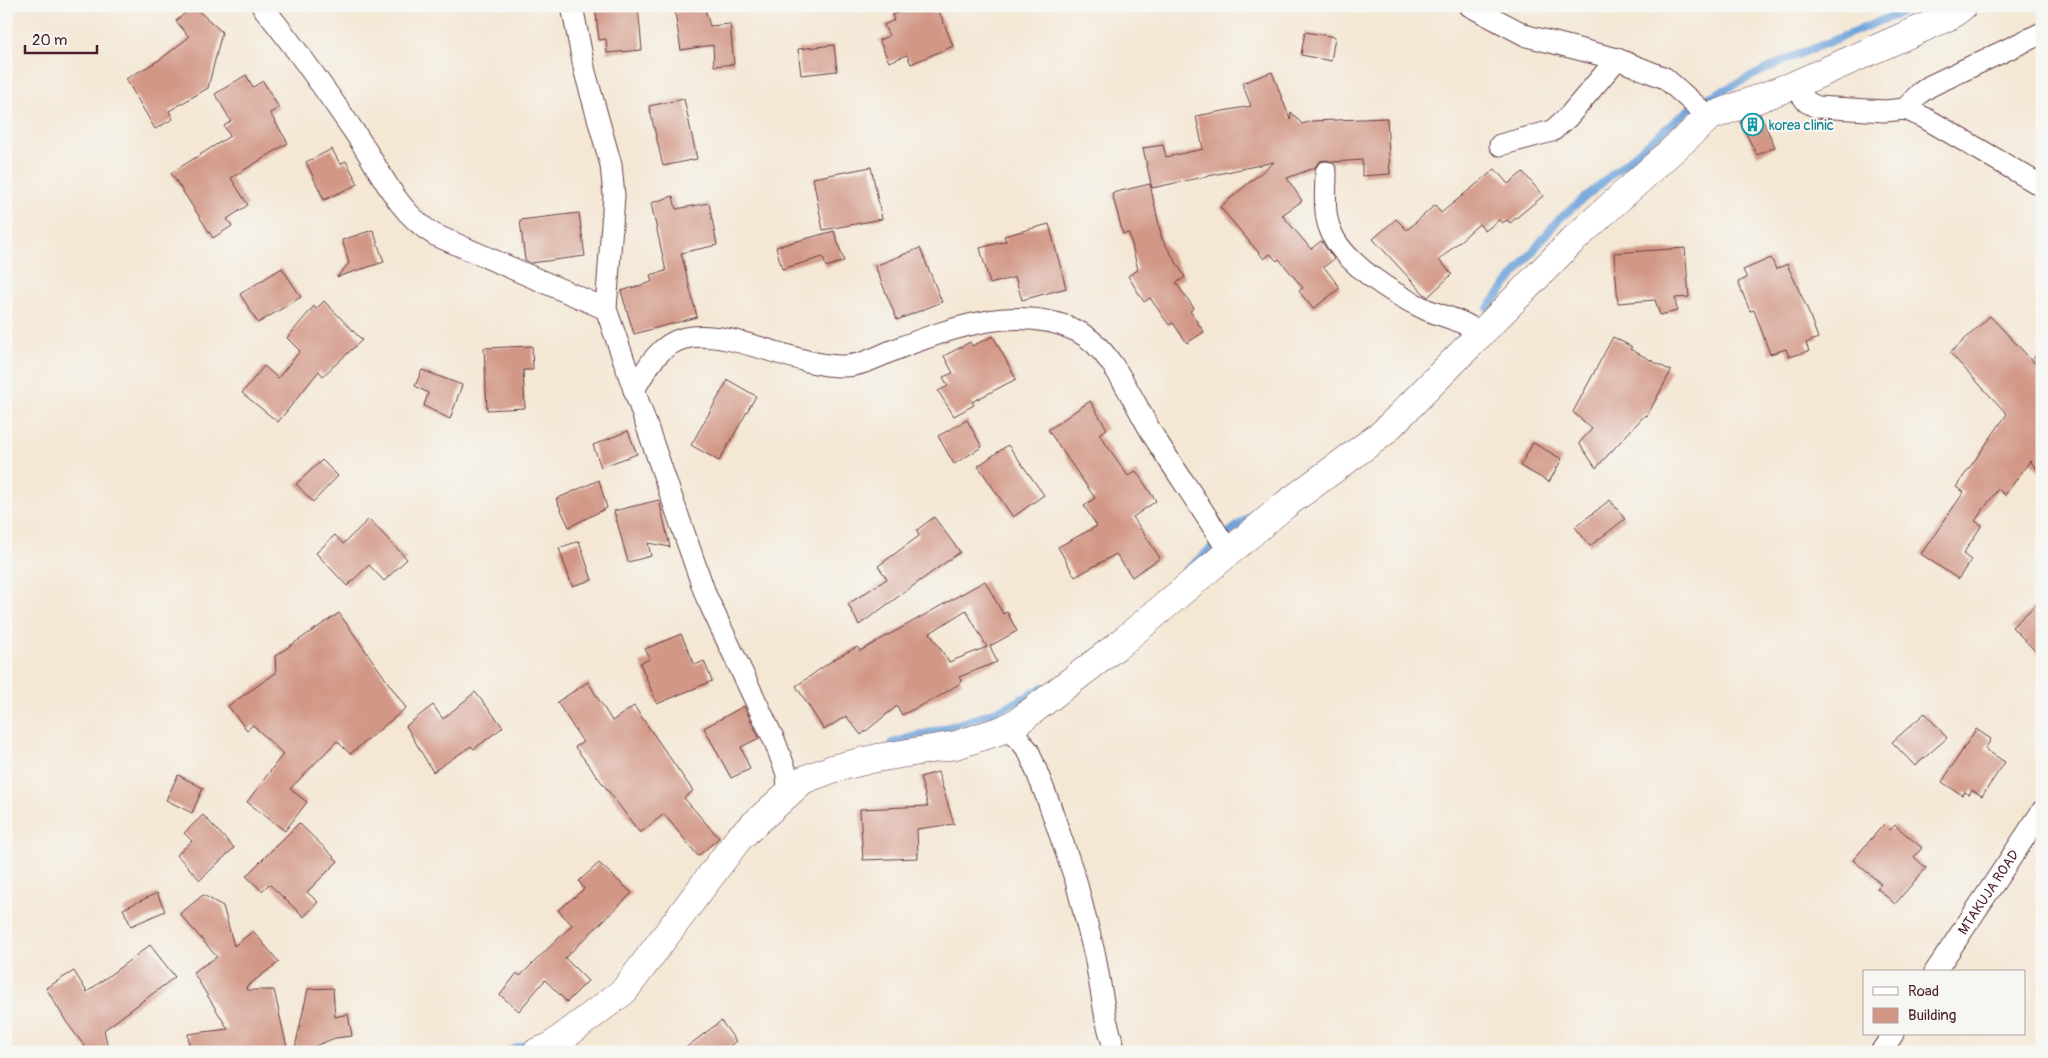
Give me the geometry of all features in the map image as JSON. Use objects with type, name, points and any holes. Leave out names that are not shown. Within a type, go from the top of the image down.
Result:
[{"type":"street","points":[[262,6],[354,131],[405,212],[419,225],[435,234],[606,309]]},
{"type":"street","points":[[572,6],[585,72],[611,165],[614,196],[606,309],[706,596],[775,742],[787,774],[788,792]]},
{"type":"street","points":[[1470,6],[1527,36],[1617,59],[1665,78],[1709,116]]},
{"type":"street","points":[[537,1052],[550,1047],[624,991],[739,838],[803,780],[835,768],[877,758],[956,745],[1005,729],[1117,646],[1285,505],[1383,433],[1572,241],[1709,116],[1794,85],[1950,16],[1963,6]]},
{"type":"street","points":[[1905,109],[1920,93],[1930,86],[2042,33]]},
{"type":"street","points":[[1500,145],[1552,131],[1568,117],[1617,59]]},
{"type":"street","points":[[1794,85],[1807,102],[1817,107],[1885,111],[1905,109],[1925,118],[2042,186]]},
{"type":"street","points":[[1326,172],[1330,230],[1343,250],[1362,270],[1400,296],[1472,328],[1480,335]]},
{"type":"street","points":[[634,390],[654,358],[668,345],[684,338],[704,336],[812,362],[844,366],[866,361],[957,326],[1014,319],[1057,324],[1078,332],[1108,360],[1156,441],[1228,551]]},
{"type":"street","points":[[1005,729],[1020,740],[1029,752],[1076,882],[1095,956],[1106,1019],[1115,1052]]},
{"type":"street","name":"MTAKUJA ROAD","points":[[1935,970],[2042,810]]},
{"type":"street","points":[[1881,1052],[1892,1036]]},
{"type":"building","points":[[193,6],[222,32],[208,88],[169,111],[173,119],[155,129],[126,79],[161,59],[189,37],[176,21]]},
{"type":"building","points":[[595,6],[638,6],[642,50],[607,53],[606,39],[599,40]]},
{"type":"building","points":[[674,6],[704,6],[710,26],[730,24],[734,64],[714,66],[713,45],[681,50]]},
{"type":"building","points":[[913,6],[937,6],[953,46],[911,64],[907,55],[889,62],[879,40],[889,36],[884,25],[894,20],[892,15]]},
{"type":"building","points":[[1305,32],[1335,37],[1331,61],[1301,55]]},
{"type":"building","points":[[834,45],[837,71],[801,75],[798,49]]},
{"type":"building","points":[[1272,72],[1290,119],[1291,112],[1302,124],[1312,121],[1387,118],[1390,174],[1362,176],[1362,160],[1333,162],[1326,160],[1320,161],[1314,168],[1287,178],[1302,201],[1282,215],[1311,249],[1321,241],[1334,259],[1324,267],[1340,288],[1313,309],[1299,291],[1303,288],[1279,259],[1277,261],[1270,254],[1264,259],[1220,207],[1274,162],[1152,188],[1143,148],[1163,145],[1166,157],[1203,149],[1196,116],[1251,106],[1242,83]]},
{"type":"building","points":[[246,75],[253,87],[263,81],[279,108],[270,113],[288,143],[231,178],[248,205],[227,219],[232,226],[213,238],[171,173],[230,136],[224,126],[231,121],[215,94]]},
{"type":"building","points":[[684,99],[697,159],[663,166],[649,106]]},
{"type":"building","name":"korea clinic","points":[[1760,114],[1775,147],[1757,155],[1740,122]]},
{"type":"building","points":[[332,149],[340,164],[346,161],[358,184],[324,200],[306,162]]},
{"type":"building","points":[[871,167],[882,219],[823,230],[813,178]]},
{"type":"building","points":[[1495,169],[1508,184],[1523,172],[1543,196],[1510,223],[1507,220],[1502,223],[1499,220],[1485,231],[1479,224],[1439,260],[1452,274],[1428,297],[1373,239],[1396,219],[1407,230],[1435,205],[1441,213]]},
{"type":"building","points":[[1150,184],[1162,239],[1185,277],[1176,283],[1194,308],[1190,311],[1204,332],[1187,343],[1173,323],[1169,325],[1150,298],[1144,302],[1128,276],[1138,270],[1129,233],[1123,234],[1112,193]]},
{"type":"building","points":[[673,196],[676,209],[709,203],[717,245],[681,253],[697,317],[634,334],[621,291],[652,282],[650,275],[666,271],[651,203]]},
{"type":"building","points":[[579,213],[585,256],[531,263],[525,260],[520,220]]},
{"type":"building","points":[[1049,224],[1066,288],[1022,300],[1015,277],[990,284],[980,248],[1006,241],[1004,236]]},
{"type":"building","points":[[373,230],[384,262],[337,277],[349,263],[342,240]]},
{"type":"building","points":[[834,231],[844,261],[826,267],[823,257],[782,269],[776,247]]},
{"type":"building","points":[[920,248],[942,302],[897,320],[875,266]]},
{"type":"building","points":[[1685,248],[1689,297],[1675,298],[1677,311],[1660,315],[1655,300],[1618,303],[1614,253]]},
{"type":"building","points":[[1771,258],[1776,269],[1787,264],[1818,338],[1806,343],[1809,351],[1789,357],[1786,349],[1770,354],[1754,310],[1750,311],[1738,282],[1747,278],[1743,270]]},
{"type":"building","points":[[282,268],[301,297],[258,323],[240,294]]},
{"type":"building","points":[[324,301],[362,340],[323,376],[319,371],[278,422],[242,393],[264,366],[278,378],[300,351],[287,338],[314,306],[316,309]]},
{"type":"building","points":[[1990,316],[2042,371],[2042,475],[2030,461],[2005,495],[1998,489],[1975,521],[1982,525],[1963,554],[1971,560],[1958,579],[1921,554],[1964,492],[1956,487],[2007,414],[1950,353]]},
{"type":"building","points":[[993,336],[1016,379],[972,402],[974,405],[954,416],[938,391],[948,386],[943,377],[953,373],[944,356],[970,342],[972,346]]},
{"type":"building","points":[[1613,337],[1632,347],[1630,349],[1671,371],[1647,416],[1645,415],[1596,468],[1579,443],[1592,429],[1573,412]]},
{"type":"building","points":[[532,346],[533,370],[523,370],[525,408],[487,410],[484,348]]},
{"type":"building","points":[[422,370],[462,385],[450,419],[424,406],[428,393],[415,386]]},
{"type":"building","points":[[728,380],[756,396],[719,461],[691,445]]},
{"type":"building","points":[[1090,401],[1107,429],[1099,434],[1128,476],[1136,471],[1156,501],[1133,517],[1160,558],[1132,577],[1116,554],[1075,577],[1058,547],[1097,526],[1084,506],[1095,498],[1048,430]]},
{"type":"building","points":[[967,420],[982,447],[954,464],[938,436]]},
{"type":"building","points":[[628,431],[637,454],[601,467],[593,445]]},
{"type":"building","points":[[1533,443],[1562,459],[1549,482],[1520,466]]},
{"type":"building","points":[[1008,445],[1044,495],[1013,517],[978,466]]},
{"type":"building","points":[[322,460],[338,476],[313,502],[296,484]]},
{"type":"building","points":[[599,480],[607,508],[569,527],[556,499]]},
{"type":"building","points":[[659,500],[670,547],[648,543],[651,556],[628,562],[614,511]]},
{"type":"building","points":[[1610,500],[1625,519],[1590,546],[1575,527]]},
{"type":"building","points":[[934,517],[960,552],[859,625],[848,604],[887,579],[878,566],[919,536],[917,530]]},
{"type":"building","points":[[369,519],[407,559],[384,581],[369,565],[347,586],[316,553],[335,535],[343,544]]},
{"type":"building","points":[[579,541],[592,580],[572,586],[559,548]]},
{"type":"building","points":[[985,581],[1003,614],[1007,612],[1017,631],[990,646],[997,662],[959,677],[962,682],[938,697],[902,715],[897,706],[861,735],[846,716],[824,730],[796,686],[836,658],[857,647],[860,651]],"holes":[[[966,610],[987,647],[949,662],[930,633]]]},
{"type":"building","points":[[2042,599],[2042,658],[2012,627]]},
{"type":"building","points":[[339,613],[406,708],[350,754],[337,741],[290,789],[307,802],[285,831],[247,802],[283,754],[253,725],[247,730],[228,706],[276,673],[275,656]]},
{"type":"building","points":[[681,634],[695,665],[704,661],[712,681],[657,704],[640,663],[650,659],[645,649]]},
{"type":"building","points":[[588,682],[612,721],[634,706],[693,791],[684,798],[719,838],[698,856],[664,814],[640,833],[575,747],[583,742],[557,702]]},
{"type":"building","points":[[475,692],[503,727],[474,749],[471,746],[433,772],[406,726],[433,705],[443,719]]},
{"type":"building","points":[[744,706],[759,738],[741,747],[750,769],[731,778],[704,728]]},
{"type":"building","points":[[1925,713],[1947,738],[1915,766],[1892,742]]},
{"type":"building","points":[[1976,729],[1991,739],[1985,749],[2005,762],[1982,796],[1972,790],[1969,795],[1965,792],[1962,795],[1942,782]]},
{"type":"building","points":[[938,772],[954,824],[917,829],[918,858],[863,860],[860,809],[928,806],[920,777]]},
{"type":"building","points":[[178,775],[203,788],[192,813],[166,800]]},
{"type":"building","points":[[203,815],[234,848],[200,880],[177,855],[192,841],[184,833]]},
{"type":"building","points":[[299,823],[338,861],[307,892],[318,902],[304,917],[269,884],[262,891],[246,876]]},
{"type":"building","points":[[1884,824],[1890,830],[1895,825],[1922,848],[1914,857],[1926,868],[1895,904],[1877,888],[1881,884],[1853,860]]},
{"type":"building","points":[[599,863],[632,893],[565,958],[588,981],[567,1002],[545,980],[519,1011],[500,995],[517,973],[520,976],[572,925],[558,910],[584,889],[579,881]]},
{"type":"building","points":[[157,893],[165,911],[131,926],[123,909]]},
{"type":"building","points":[[203,895],[223,906],[234,946],[253,931],[279,962],[246,987],[247,990],[274,990],[288,1052],[190,1052],[188,1034],[228,1029],[193,972],[217,957],[180,914]]},
{"type":"building","points":[[150,945],[175,977],[104,1030],[109,1052],[89,1052],[67,1023],[46,988],[74,971],[87,992]]},
{"type":"building","points":[[333,988],[335,1017],[348,1014],[352,1036],[335,1038],[300,1052],[294,1052],[308,989]]},
{"type":"building","points":[[721,1021],[736,1041],[722,1052],[680,1052]]},
{"type":"waterway","points":[[1488,308],[1557,221],[1695,104],[1785,60],[1917,6]]},
{"type":"waterway","points":[[1187,570],[1221,539],[1254,513]]},
{"type":"waterway","points":[[892,743],[988,714],[1042,687]]},
{"type":"waterway","points":[[506,1052],[535,1042]]},
{"type":"place","name":"korea clinic","points":[[1753,125]]}]
